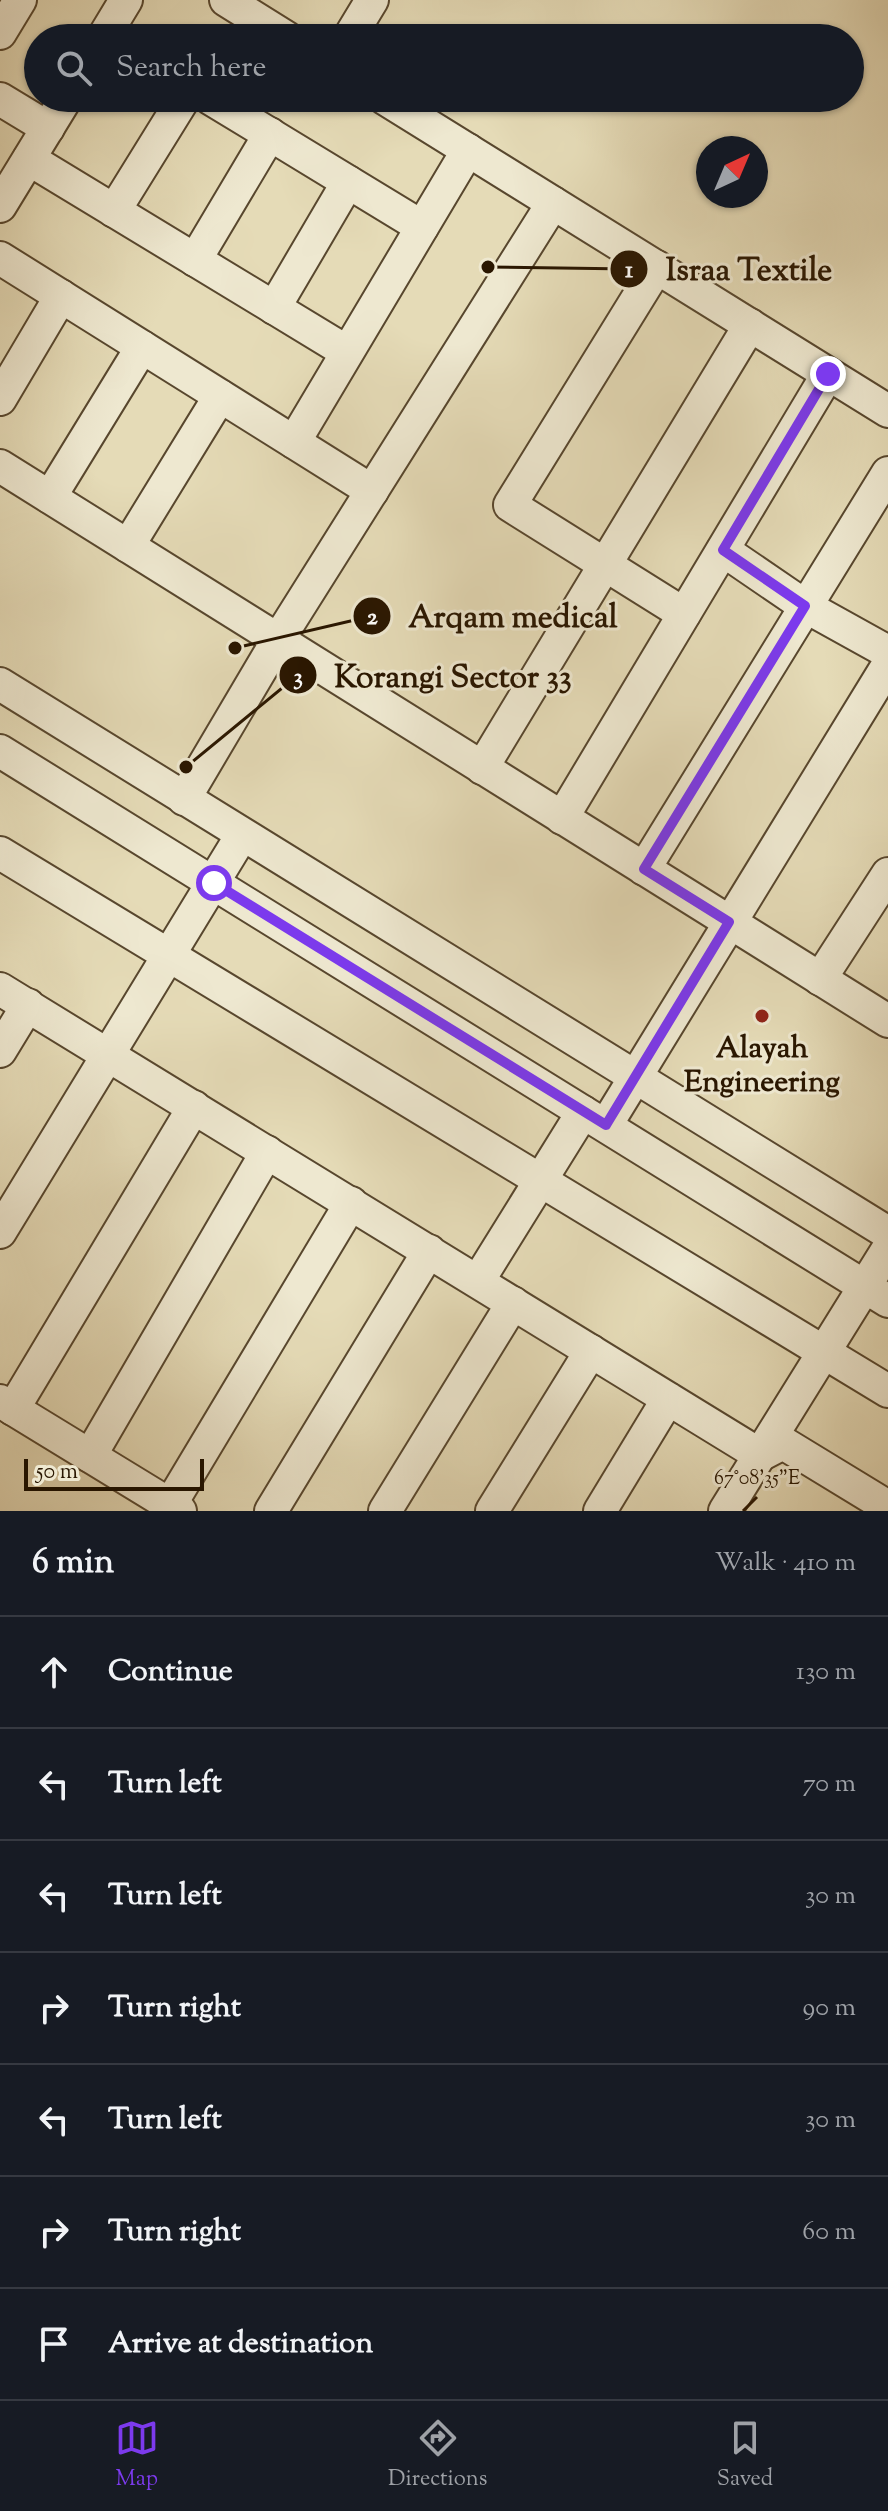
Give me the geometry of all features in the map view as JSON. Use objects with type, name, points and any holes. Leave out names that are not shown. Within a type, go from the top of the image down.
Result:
[{"type":"street","points":[[0,33],[20,0]]},
{"type":"street","points":[[113,24],[126,0]]},
{"type":"street","points":[[226,0],[265,24]]},
{"type":"street","points":[[357,24],[372,0]]},
{"type":"street","points":[[0,99],[48,128]]},
{"type":"street","points":[[0,206],[58,112]]},
{"type":"street","points":[[114,211],[175,112]]},
{"type":"street","points":[[233,112],[422,227]]},
{"type":"street","points":[[407,112],[888,411]]},
{"type":"street","points":[[195,260],[270,134]]},
{"type":"street","points":[[294,442],[468,150]]},
{"type":"street","points":[[29,159],[347,352]]},
{"type":"street","points":[[274,308],[348,182]]},
{"type":"street","points":[[184,799],[278,640],[553,203]]},
{"type":"street","points":[[0,258],[372,491]]},
{"type":"street","points":[[657,267],[510,505],[684,614]]},
{"type":"street","points":[[0,399],[61,296]]},
{"type":"street","points":[[482,768],[750,325]]},
{"type":"street","points":[[50,497],[142,347]]},
{"type":"street","points":[[562,818],[828,374]]},
{"type":"street","points":[[128,546],[220,396]]},
{"type":"street","points":[[0,466],[888,1021]]},
{"type":"street","points":[[644,869],[888,473]]},
{"type":"street","points":[[723,550],[805,606],[888,652]]},
{"type":"street","points":[[478,1281],[541,1180],[635,1077],[888,665]]},
{"type":"street","points":[[0,684],[888,1233]]},
{"type":"street","points":[[0,751],[877,1294]]},
{"type":"street","points":[[0,1232],[242,835]]},
{"type":"street","points":[[0,853],[888,1391]]},
{"type":"street","points":[[820,979],[888,874]]},
{"type":"street","points":[[0,989],[760,1455]]},
{"type":"street","points":[[0,1051],[28,1005]]},
{"type":"street","points":[[194,1107],[7,1405],[175,1508],[351,1203]]},
{"type":"street","points":[[90,1456],[267,1152]]},
{"type":"street","points":[[725,1511],[825,1352],[877,1294],[888,1249]]},
{"type":"street","points":[[271,1511],[429,1251]]},
{"type":"street","points":[[385,1511],[513,1303]]},
{"type":"street","points":[[492,1511],[591,1351]]},
{"type":"street","points":[[600,1511],[668,1399]]},
{"type":"street","points":[[760,1455],[783,1443],[871,1504]]},
{"type":"place","name":"Israa Textile","points":[[488,267]]},
{"type":"place","name":"Arqam medical","points":[[235,648]]},
{"type":"place","name":"Korangi Sector 33","points":[[186,767]]},
{"type":"place","name":"Alayah Engineering","points":[[762,1016]]},
{"type":"route","points":[[214,883],[606,1125],[729,922],[644,869],[805,606],[723,550],[828,374]]}]
